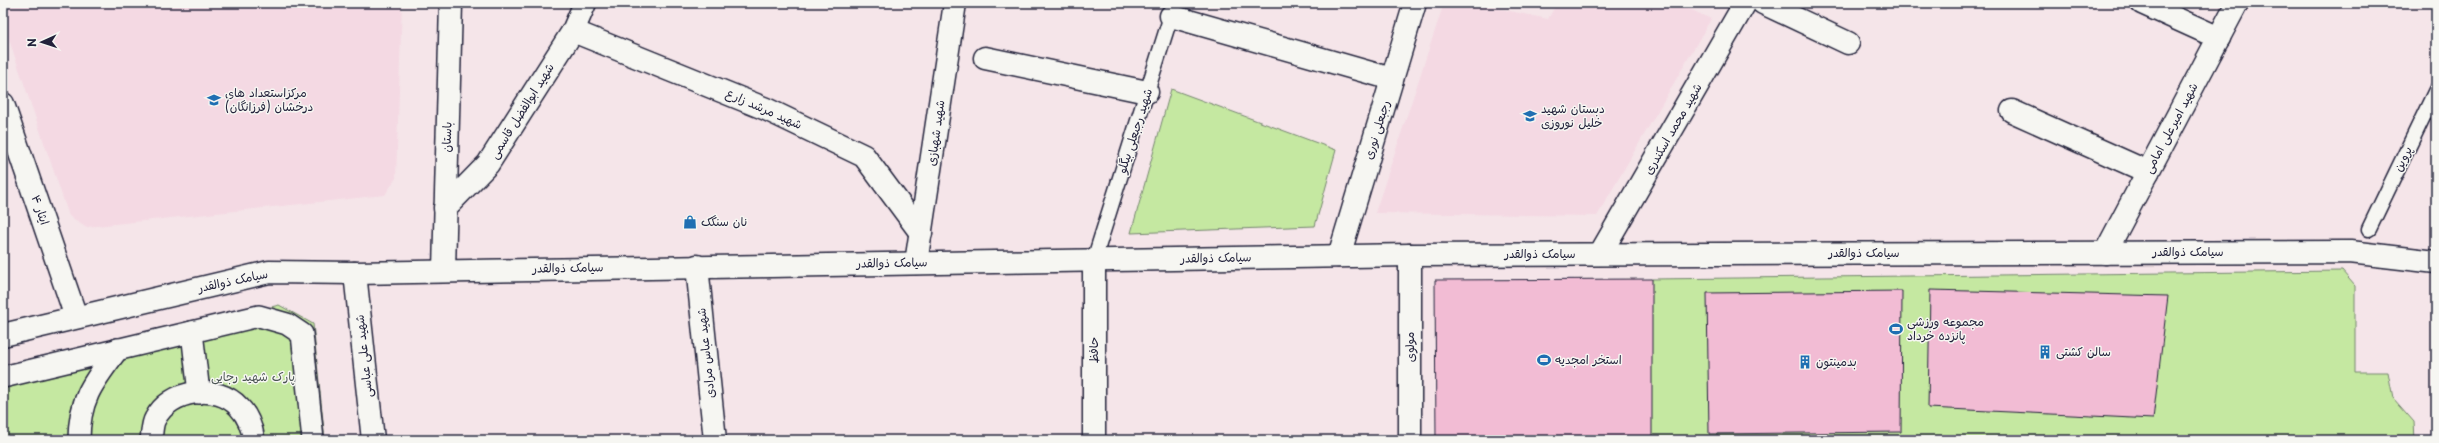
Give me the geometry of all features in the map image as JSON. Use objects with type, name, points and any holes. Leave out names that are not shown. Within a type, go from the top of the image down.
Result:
[{"type":"street","name":"باستان","points":[[444,270],[450,3]]},
{"type":"street","name":"شهید ابوالفضل قاسمی","points":[[445,208],[488,164],[573,31],[585,3]]},
{"type":"street","name":"شهید شهبازی","points":[[916,263],[955,3]]},
{"type":"street","name":"رجبعلی نوری","points":[[1339,256],[1415,3]]},
{"type":"street","name":"شهید محمد اسکندری","points":[[1600,254],[1745,3]]},
{"type":"street","points":[[1763,3],[1848,43]]},
{"type":"street","points":[[2142,3],[2219,38]]},
{"type":"street","name":"شهید امیرعلی امامی","points":[[2105,252],[2237,3]]},
{"type":"street","points":[[1173,10],[1392,79]]},
{"type":"street","name":"شهید مرشد زارع","points":[[573,31],[766,109],[864,156],[921,233]]},
{"type":"street","points":[[985,58],[1147,92]]},
{"type":"street","name":"ایثار ۴","points":[[3,104],[76,317]]},
{"type":"street","points":[[2012,111],[2148,172]]},
{"type":"street","name":"سیامک ذوالقدر","points":[[3,335],[269,272],[355,273],[444,270],[1339,256],[1600,254],[2350,252],[2436,262]]},
{"type":"street","name":"مولوی","points":[[1410,255],[1410,440]]},
{"type":"street","name":"حافظ","points":[[1094,260],[1094,440]]},
{"type":"street","name":"شهید عباس مرادی","points":[[697,266],[715,440]]},
{"type":"street","name":"شهید علی عباسی","points":[[355,273],[373,440]]},
{"type":"street","points":[[3,377],[259,316],[287,324],[302,334],[313,440]]},
{"type":"street","points":[[192,332],[199,393]]},
{"type":"street","points":[[79,440],[81,413],[90,387],[118,349]]},
{"type":"street","points":[[151,440],[155,419],[167,405],[184,394],[208,392],[226,398],[239,406],[248,418],[252,438]]},
{"type":"lane","name":"شهید رجبعلی بیگلو","points":[[1094,260],[1173,10]]},
{"type":"lane","name":"پروین","points":[[2369,229],[2436,90]]},
{"type":"shaded area","name":"مرکزاستعداد های درخشان (فرزانگان)","points":[[3,3],[402,3],[396,178],[385,195],[87,227],[69,216],[3,22]]},
{"type":"shaded area","name":"دبستان شهید خلیل نوروزی","points":[[1444,3],[1472,3],[1548,19],[1557,3],[1677,3],[1711,19],[1597,216],[1375,213]]},
{"type":"green space","points":[[1171,89],[1336,150],[1315,226],[1131,233]]},
{"type":"green space","name":"مجموعه ورزشی پانزده خرداد","points":[[2342,271],[2355,286],[2355,372],[2388,372],[2393,398],[2414,422],[2415,440],[1436,440],[1652,279]]},
{"type":"green space","name":"پارک شهید رجایی","points":[[279,305],[313,324],[325,440],[3,440],[3,376]]},
{"type":"building","name":"استخر امجدیه","points":[[1652,279],[1652,440],[1436,440],[1435,280]]},
{"type":"building","name":"سالن کشتی","points":[[1930,290],[2168,296],[2153,419],[1928,408]]},
{"type":"building","name":"بدمینتون","points":[[1902,291],[1901,432],[1709,434],[1707,293]]},
{"type":"place","name":"مرکزاستعداد های درخشان (فرزانگان)","points":[[214,100]]},
{"type":"place","name":"دبستان شهید خلیل نوروزی","points":[[1530,116]]},
{"type":"place","name":"نان سنگک","points":[[690,222]]},
{"type":"place","name":"مجموعه ورزشی پانزده خرداد","points":[[1896,329]]},
{"type":"place","name":"سالن کشتی","points":[[2045,352]]},
{"type":"place","name":"استخر امجدیه","points":[[1544,360]]},
{"type":"place","name":"بدمینتون","points":[[1805,362]]}]
